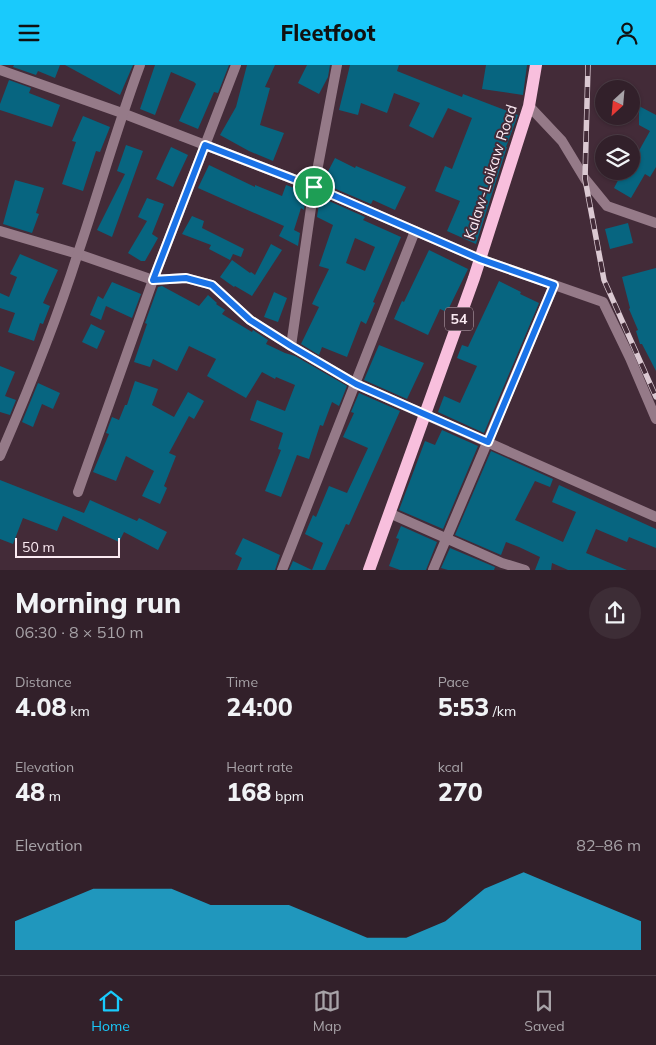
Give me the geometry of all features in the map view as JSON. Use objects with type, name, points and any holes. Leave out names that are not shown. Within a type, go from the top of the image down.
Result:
[{"type":"main road","name":"Kalaw-Loikaw Road","points":[[369,570],[480,259],[528,106],[536,65]]},
{"type":"street","points":[[0,456],[36,372],[78,254],[122,113],[140,65]]},
{"type":"street","points":[[78,493],[153,280],[236,65]]},
{"type":"street","points":[[291,346],[314,187],[337,65]]},
{"type":"street","points":[[0,70],[122,113],[314,187],[480,259],[603,302],[656,419]]},
{"type":"street","points":[[528,106],[562,141],[585,179],[607,206],[656,223]]},
{"type":"street","points":[[0,231],[78,254],[153,280],[186,278],[212,285],[250,320],[356,384],[656,517]]},
{"type":"street","points":[[282,570],[415,231]]},
{"type":"street","points":[[433,570],[554,285]]},
{"type":"street","points":[[389,513],[446,540],[502,563],[525,570]]},
{"type":"building","points":[[14,65],[60,65],[55,78],[38,71],[36,75],[13,67]]},
{"type":"building","points":[[65,65],[133,65],[120,95]]},
{"type":"building","points":[[155,65],[229,65],[218,93],[214,92],[198,129],[179,121],[196,84],[171,72],[155,115],[140,109]]},
{"type":"building","points":[[247,65],[275,65],[265,87],[270,88],[260,125],[284,133],[273,161],[249,151],[220,135],[236,107]]},
{"type":"building","points":[[307,65],[330,65],[328,77],[319,94],[298,83]]},
{"type":"building","points":[[350,65],[399,65],[397,71],[462,97],[463,94],[518,115],[506,147],[476,244],[447,231],[460,201],[435,191],[445,166],[452,169],[472,118],[448,108],[433,138],[409,126],[420,103],[394,93],[387,113],[361,103],[358,115],[339,110]]},
{"type":"building","points":[[486,65],[527,65],[523,95],[482,89]]},
{"type":"building","points":[[9,80],[31,88],[29,93],[60,105],[52,127],[0,110],[0,104]]},
{"type":"building","points":[[640,107],[656,115],[656,167],[650,177],[645,174],[631,198],[614,188],[618,180],[640,180],[640,149],[650,131],[639,125]]},
{"type":"building","points":[[83,116],[110,127],[100,152],[96,151],[83,191],[62,184],[76,142],[72,141]]},
{"type":"building","points":[[126,145],[143,151],[112,237],[97,230],[125,174],[117,171]]},
{"type":"building","points":[[171,147],[188,155],[173,187],[156,179]]},
{"type":"building","points":[[335,158],[355,168],[356,166],[406,187],[395,210],[373,200],[371,204],[322,183]]},
{"type":"building","points":[[209,165],[255,187],[255,185],[282,196],[286,185],[306,192],[304,210],[301,208],[294,230],[300,233],[298,246],[279,236],[284,226],[198,188]]},
{"type":"building","points":[[15,180],[44,188],[36,213],[39,214],[32,233],[3,224]]},
{"type":"building","points":[[320,197],[365,217],[363,220],[401,237],[373,302],[375,303],[366,324],[361,321],[347,357],[322,347],[319,355],[301,344],[319,307],[312,304],[329,269],[319,266],[333,225],[317,217]],"holes":[[[355,238],[375,247],[365,271],[346,263]]]},
{"type":"building","points":[[147,198],[164,204],[152,234],[158,238],[145,261],[141,261],[128,253],[147,221],[138,217]]},
{"type":"building","points":[[192,216],[204,221],[202,228],[244,249],[241,257],[233,254],[230,260],[209,249],[211,245],[182,234]]},
{"type":"building","points":[[628,223],[633,243],[610,249],[605,229]]},
{"type":"building","points":[[271,244],[282,250],[252,296],[220,277],[232,260],[255,275]]},
{"type":"building","points":[[429,250],[468,269],[447,312],[440,309],[428,335],[394,319]]},
{"type":"building","points":[[20,254],[58,270],[43,303],[50,306],[43,324],[40,323],[34,341],[8,332],[15,313],[0,308],[0,293],[9,297],[17,277],[10,274]]},
{"type":"building","points":[[656,268],[656,371],[642,344],[640,344],[636,331],[638,330],[629,309],[622,277]]},
{"type":"building","points":[[499,281],[539,303],[484,433],[438,412],[444,396],[460,403],[477,366],[457,358],[462,345],[468,347]]},
{"type":"building","points":[[112,282],[141,294],[132,318],[106,306],[101,320],[90,315],[98,296],[103,299]]},
{"type":"building","points":[[162,286],[199,306],[208,295],[225,310],[222,314],[268,340],[266,344],[295,356],[347,386],[339,406],[332,402],[323,426],[320,425],[309,459],[297,455],[281,497],[265,491],[281,450],[278,449],[283,433],[250,420],[257,400],[285,411],[295,385],[276,377],[275,379],[262,372],[246,398],[207,376],[216,359],[189,346],[177,371],[153,359],[150,367],[134,362],[158,287]]},
{"type":"building","points":[[274,292],[287,298],[278,322],[264,317]]},
{"type":"building","points":[[91,324],[105,331],[97,349],[82,342]]},
{"type":"building","points":[[379,345],[424,363],[407,399],[364,380]]},
{"type":"building","points":[[0,366],[15,372],[5,396],[16,400],[10,415],[0,412]]},
{"type":"building","points":[[135,381],[158,389],[152,405],[174,417],[188,392],[204,401],[194,419],[189,416],[169,453],[176,456],[164,486],[167,488],[160,504],[142,496],[154,471],[126,456],[116,481],[93,472],[109,434],[106,433],[112,417],[119,420],[125,405],[127,405]]},
{"type":"building","points":[[38,383],[60,393],[53,409],[42,404],[33,427],[22,422]]},
{"type":"building","points":[[359,393],[400,411],[349,525],[346,524],[325,570],[312,570],[323,543],[305,534],[313,515],[316,517],[329,486],[347,493],[368,448],[343,437],[354,413],[351,412]]},
{"type":"building","points":[[442,430],[478,446],[443,529],[399,510],[425,441],[435,445]]},
{"type":"building","points":[[491,451],[553,479],[550,487],[535,481],[515,520],[563,542],[576,512],[552,502],[559,485],[656,529],[656,548],[629,537],[627,542],[596,529],[586,553],[627,570],[568,570],[552,563],[551,570],[535,570],[540,557],[519,547],[506,542],[501,555],[455,535]]},
{"type":"building","points":[[0,480],[84,513],[90,500],[137,521],[139,518],[167,532],[158,550],[124,532],[119,542],[63,516],[57,531],[23,518],[13,544],[0,539]]},
{"type":"building","points":[[401,526],[437,542],[426,570],[400,570],[389,566],[399,539],[396,538]]},
{"type":"building","points":[[243,538],[280,555],[275,570],[237,570],[242,558],[235,554]]},
{"type":"building","points":[[450,548],[495,567],[494,570],[448,570],[441,568]]},
{"type":"building","points":[[293,561],[312,570],[289,570]]},
{"type":"railway","points":[[588,65],[585,179],[604,280],[656,397]]},
{"type":"route","points":[[205,145],[314,187],[480,259],[554,285],[488,442],[356,384],[250,320],[212,285],[186,278],[153,280],[205,145]]}]
